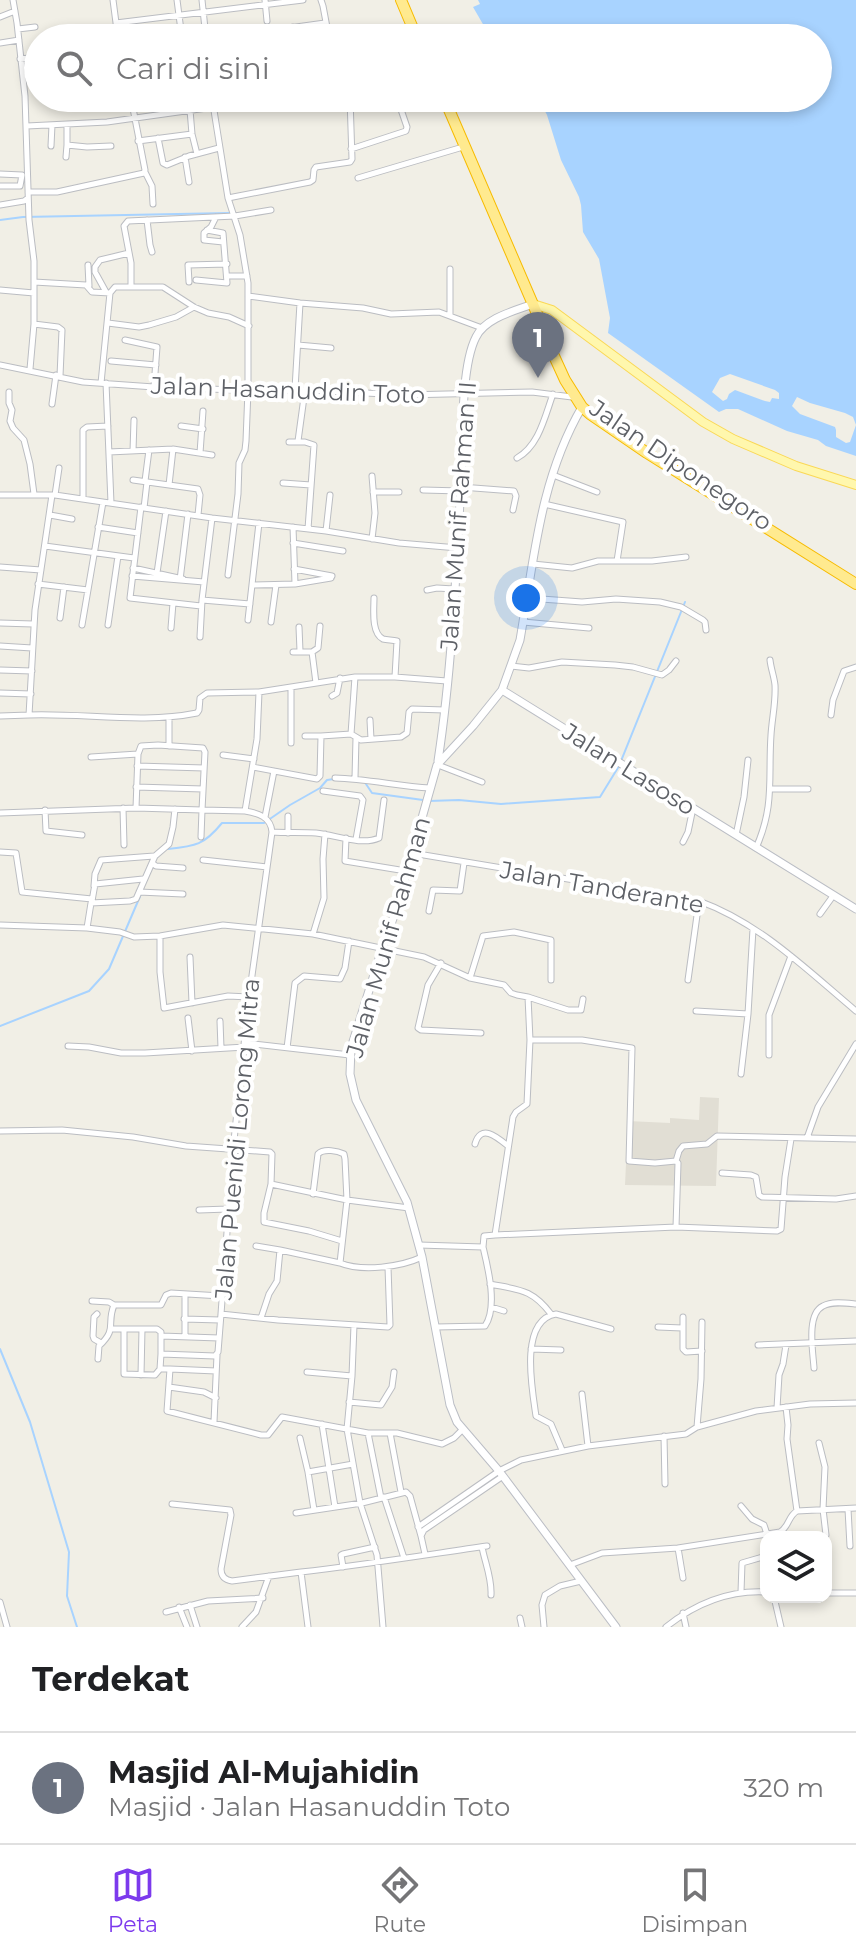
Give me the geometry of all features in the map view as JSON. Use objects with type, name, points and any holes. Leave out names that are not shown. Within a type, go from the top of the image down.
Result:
[{"type":"highway","points":[[401,0],[411,24]]},
{"type":"highway","name":"Jalan Diponegoro","points":[[450,112],[538,316],[581,402],[607,427],[856,584]]},
{"type":"highway","name":"Jalan Diponegoro","points":[[581,402],[856,578]]},
{"type":"main road","points":[[533,304],[552,310],[703,422],[733,439],[796,466],[856,485]]},
{"type":"street","points":[[13,0],[24,97]]},
{"type":"street","points":[[113,0],[116,23],[266,2],[303,0]]},
{"type":"street","points":[[177,0],[180,24]]},
{"type":"street","points":[[202,0],[204,24]]},
{"type":"street","points":[[317,24],[325,23],[321,0]]},
{"type":"street","points":[[266,2],[267,21]]},
{"type":"street","points":[[0,17],[15,11]]},
{"type":"street","points":[[18,29],[24,28]]},
{"type":"street","points":[[0,43],[19,40]]},
{"type":"street","points":[[20,59],[24,59]]},
{"type":"street","points":[[26,112],[24,174],[34,261],[30,370]]},
{"type":"street","points":[[132,112],[145,172],[152,186],[153,204]]},
{"type":"street","points":[[27,126],[107,122],[180,112]]},
{"type":"street","points":[[190,112],[197,154]]},
{"type":"street","points":[[215,112],[228,198],[243,248],[249,326],[246,446],[239,463],[228,575]]},
{"type":"street","points":[[228,198],[310,182],[316,167],[350,162],[350,112]]},
{"type":"street","points":[[351,149],[406,131],[402,112]]},
{"type":"street","points":[[66,157],[67,124]]},
{"type":"street","points":[[51,146],[52,125]]},
{"type":"street","points":[[138,141],[192,134]]},
{"type":"street","points":[[158,138],[165,165],[219,148]]},
{"type":"street","points":[[67,145],[111,146]]},
{"type":"street","points":[[358,178],[464,146]]},
{"type":"street","points":[[185,157],[189,182]]},
{"type":"street","points":[[28,195],[57,192],[145,172]]},
{"type":"street","points":[[0,174],[24,174]]},
{"type":"street","points":[[0,186],[20,186],[24,174]]},
{"type":"street","points":[[0,205],[24,201],[28,195]]},
{"type":"street","points":[[131,286],[125,223],[136,219],[235,216],[271,210]]},
{"type":"street","points":[[216,216],[204,233],[205,241],[223,242]]},
{"type":"street","points":[[147,220],[152,252]]},
{"type":"street","points":[[196,280],[227,283],[222,232],[207,230]]},
{"type":"street","points":[[111,503],[104,383],[108,293],[95,272],[97,263],[129,253]]},
{"type":"street","points":[[189,282],[188,265],[227,264]]},
{"type":"street","points":[[88,265],[92,292],[108,293],[115,287],[163,287],[194,307],[249,326]]},
{"type":"street","points":[[450,269],[450,315]]},
{"type":"street","points":[[227,276],[247,276]]},
{"type":"street","points":[[34,282],[89,287]]},
{"type":"street","points":[[0,290],[34,293]]},
{"type":"street","points":[[248,296],[353,306],[391,314],[433,312],[450,315],[482,328],[533,304]]},
{"type":"street","points":[[295,389],[300,303]]},
{"type":"street","points":[[108,323],[139,327],[176,317],[194,307]]},
{"type":"street","points":[[34,324],[62,330],[52,404]]},
{"type":"street","name":"Jalan Munif Rahman II","points":[[437,763],[445,710],[458,548],[465,393],[472,348],[482,328]]},
{"type":"street","points":[[125,340],[157,347],[154,387]]},
{"type":"street","points":[[298,345],[331,348]]},
{"type":"street","points":[[111,361],[156,365]]},
{"type":"street","name":"Jalan Hasanuddin Toto","points":[[0,365],[77,381],[154,387],[262,391],[295,389],[405,395],[520,392],[553,394],[581,402]]},
{"type":"street","points":[[298,441],[305,390]]},
{"type":"street","points":[[9,392],[12,409],[10,421],[24,440],[34,494]]},
{"type":"street","points":[[517,458],[535,439],[553,394]]},
{"type":"street","points":[[482,782],[437,763],[502,690],[520,640],[543,504],[565,438],[581,402]]},
{"type":"street","points":[[200,453],[203,411]]},
{"type":"street","points":[[133,451],[134,420]]},
{"type":"street","points":[[83,499],[83,430],[108,426]]},
{"type":"street","points":[[181,426],[203,429]]},
{"type":"street","points":[[289,442],[314,445],[308,529]]},
{"type":"street","points":[[109,452],[173,449],[212,455]]},
{"type":"street","points":[[169,485],[173,449]]},
{"type":"street","points":[[149,450],[130,598],[173,603],[250,604]]},
{"type":"street","points":[[29,715],[33,624],[59,468]]},
{"type":"street","points":[[552,474],[597,492]]},
{"type":"street","points":[[372,476],[375,513],[372,539]]},
{"type":"street","points":[[133,480],[199,490],[198,515]]},
{"type":"street","points":[[283,483],[311,485]]},
{"type":"street","points":[[423,490],[514,491],[513,510]]},
{"type":"street","points":[[373,492],[399,492]]},
{"type":"street","points":[[0,495],[54,495],[412,545],[458,548]]},
{"type":"street","points":[[326,531],[330,495]]},
{"type":"street","points":[[82,625],[103,502]]},
{"type":"street","points":[[543,504],[623,522],[617,561]]},
{"type":"street","points":[[157,573],[166,511]]},
{"type":"street","points":[[181,579],[188,514]]},
{"type":"street","points":[[50,515],[72,519]]},
{"type":"street","points":[[200,637],[201,603],[212,518]]},
{"type":"street","points":[[248,620],[259,523]]},
{"type":"street","points":[[98,527],[138,533]]},
{"type":"street","points":[[293,527],[295,584]]},
{"type":"street","points":[[293,543],[343,551]]},
{"type":"street","points":[[45,546],[134,558]]},
{"type":"street","points":[[108,625],[118,556]]},
{"type":"street","points":[[533,564],[572,568],[590,562],[686,557]]},
{"type":"street","points":[[0,567],[41,570]]},
{"type":"street","points":[[252,585],[295,584],[332,576],[294,569]]},
{"type":"street","points":[[132,572],[157,573],[181,579]]},
{"type":"street","points":[[132,572],[204,582]]},
{"type":"street","points":[[38,584],[88,590]]},
{"type":"street","points":[[271,622],[276,585]]},
{"type":"street","points":[[60,618],[64,587]]},
{"type":"street","points":[[427,590],[454,589]]},
{"type":"street","points":[[374,598],[375,624],[380,636],[397,641],[395,677]]},
{"type":"street","points":[[528,598],[660,602],[682,608],[703,620],[706,630]]},
{"type":"street","points":[[171,628],[173,603]]},
{"type":"street","points":[[523,622],[589,628]]},
{"type":"street","points":[[0,623],[33,624]]},
{"type":"street","points":[[299,627],[296,652],[312,652],[318,648],[320,626]]},
{"type":"street","points":[[0,646],[32,648]]},
{"type":"street","points":[[312,652],[316,683]]},
{"type":"street","points":[[756,849],[766,824],[771,789],[775,681],[770,660]]},
{"type":"street","points":[[511,666],[529,668],[562,662],[604,664],[633,667],[662,675],[676,661]]},
{"type":"street","points":[[831,715],[844,671],[856,667]]},
{"type":"street","points":[[0,670],[32,671]]},
{"type":"street","points":[[0,716],[169,717],[197,713],[200,698],[207,693],[259,692],[355,677],[447,681]]},
{"type":"street","points":[[355,677],[355,778]]},
{"type":"street","points":[[332,696],[337,693],[340,678]]},
{"type":"street","points":[[291,687],[291,743]]},
{"type":"street","name":"Jalan Lasoso","points":[[502,690],[856,909]]},
{"type":"street","points":[[245,811],[257,739],[259,692]]},
{"type":"street","points":[[0,693],[31,694]]},
{"type":"street","points":[[305,736],[401,737],[405,735],[412,709],[445,710]]},
{"type":"street","points":[[169,717],[169,746]]},
{"type":"street","points":[[370,720],[371,739]]},
{"type":"street","points":[[253,767],[319,778],[321,736]]},
{"type":"street","points":[[441,742],[454,747]]},
{"type":"street","points":[[136,808],[139,748],[144,745],[203,748],[201,837]]},
{"type":"street","points":[[91,757],[138,754]]},
{"type":"street","points":[[223,755],[254,759]]},
{"type":"street","points":[[736,836],[748,760]]},
{"type":"street","name":"Jalan Munif Rahman","points":[[437,763],[395,913],[359,1020],[350,1055],[350,1074],[356,1100],[409,1208],[422,1257],[450,1405],[457,1422],[501,1474],[616,1627]]},
{"type":"street","points":[[137,766],[204,768]]},
{"type":"street","points":[[274,771],[268,820],[272,832],[325,834],[375,841],[379,838],[384,800]]},
{"type":"street","points":[[335,778],[430,788]]},
{"type":"street","points":[[136,787],[203,789]]},
{"type":"street","points":[[771,789],[808,789]]},
{"type":"street","points":[[323,791],[360,796],[363,800],[356,839]]},
{"type":"street","points":[[683,842],[693,807]]},
{"type":"street","points":[[123,808],[124,845]]},
{"type":"street","points":[[0,813],[175,809],[245,811],[268,820]]},
{"type":"street","points":[[87,928],[95,874],[101,860],[155,856],[169,844],[175,809]]},
{"type":"street","points":[[45,810],[46,831],[82,835]]},
{"type":"street","points":[[288,816],[288,833]]},
{"type":"street","name":"Jalan Puenidi Lorong Mitra","points":[[272,832],[249,997],[220,1317],[390,1326],[388,1267]]},
{"type":"street","points":[[313,934],[324,898],[325,834]]},
{"type":"street","points":[[346,838],[345,861],[406,871]]},
{"type":"street","points":[[0,852],[16,853],[22,892],[92,901],[133,900],[141,893],[155,856]]},
{"type":"street","name":"Jalan Tanderante","points":[[412,853],[699,901],[753,928],[856,1011]]},
{"type":"street","points":[[203,860],[267,867]]},
{"type":"street","points":[[429,911],[433,890],[460,891],[464,863]]},
{"type":"street","points":[[154,865],[183,868]]},
{"type":"street","points":[[94,886],[144,879]]},
{"type":"street","points":[[141,893],[183,894]]},
{"type":"street","points":[[820,914],[833,896]]},
{"type":"street","points":[[688,980],[699,901]]},
{"type":"street","points":[[0,925],[87,928],[126,935],[160,936],[223,925],[258,927],[313,934],[413,954],[441,963],[470,978],[504,985],[511,993],[576,1011],[581,1010],[583,999]]},
{"type":"street","points":[[741,1074],[753,928]]},
{"type":"street","points":[[470,978],[483,936],[514,932],[551,940],[551,980]]},
{"type":"street","points":[[160,936],[163,1006],[167,1008],[228,996],[249,997]]},
{"type":"street","points":[[287,1048],[295,983],[304,976],[340,979],[349,941]]},
{"type":"street","points":[[769,1055],[769,1015],[791,956]]},
{"type":"street","points":[[190,957],[192,1003]]},
{"type":"street","points":[[441,963],[428,985],[418,1028],[481,1033]]},
{"type":"street","points":[[495,1235],[514,1114],[527,1104],[530,1040],[528,997]]},
{"type":"street","points":[[696,1011],[748,1014]]},
{"type":"street","points":[[188,1018],[192,1051]]},
{"type":"street","points":[[220,1021],[221,1048]]},
{"type":"street","points":[[530,1040],[582,1040],[631,1048],[629,1161],[676,1161]]},
{"type":"street","points":[[807,1138],[818,1107],[856,1044]]},
{"type":"street","points":[[68,1046],[97,1047],[121,1053],[156,1053],[245,1045],[350,1055]]},
{"type":"street","points":[[0,1131],[62,1130],[271,1153],[271,1184],[264,1222],[342,1241]]},
{"type":"street","points":[[475,1144],[481,1133],[488,1133],[509,1146]]},
{"type":"street","points":[[676,1227],[676,1161],[683,1146],[707,1144],[717,1136],[856,1139]]},
{"type":"street","points":[[435,1327],[485,1326],[490,1319],[490,1284],[484,1236],[676,1227],[781,1229],[782,1198],[791,1139]]},
{"type":"street","points":[[313,1194],[318,1154],[323,1150],[344,1154],[347,1200],[340,1263]]},
{"type":"street","points":[[722,1173],[753,1175],[757,1178],[762,1197],[836,1199],[856,1196]]},
{"type":"street","points":[[271,1184],[347,1200],[409,1208]]},
{"type":"street","points":[[199,1210],[228,1209]]},
{"type":"street","points":[[419,1245],[483,1247]]},
{"type":"street","points":[[256,1246],[348,1266],[388,1267],[422,1257]]},
{"type":"street","points":[[261,1318],[277,1281],[280,1250]]},
{"type":"street","points":[[490,1284],[534,1295],[552,1315]]},
{"type":"street","points":[[92,1301],[114,1305],[161,1305],[168,1294],[221,1296]]},
{"type":"street","points":[[185,1294],[185,1337]]},
{"type":"street","points":[[814,1368],[813,1320],[819,1308],[831,1304],[856,1304]]},
{"type":"street","points":[[98,1359],[99,1346],[108,1338],[111,1329],[114,1305]]},
{"type":"street","points":[[491,1307],[504,1311]]},
{"type":"street","points":[[97,1314],[94,1317],[93,1336],[101,1343]]},
{"type":"street","points":[[562,1450],[551,1424],[536,1416],[531,1349],[533,1333],[541,1321],[552,1315],[611,1329]]},
{"type":"street","points":[[184,1319],[220,1317],[214,1422]]},
{"type":"street","points":[[683,1317],[684,1351],[702,1351]]},
{"type":"street","points":[[697,1427],[702,1322]]},
{"type":"street","points":[[354,1325],[347,1429],[360,1503],[378,1563],[383,1627]]},
{"type":"street","points":[[658,1327],[682,1328]]},
{"type":"street","points":[[111,1329],[124,1329],[157,1329],[161,1332],[160,1369],[155,1375],[123,1373],[124,1329]]},
{"type":"street","points":[[141,1375],[142,1329]]},
{"type":"street","points":[[161,1336],[219,1338]]},
{"type":"street","points":[[758,1345],[856,1341]]},
{"type":"street","points":[[777,1408],[779,1375],[786,1345]]},
{"type":"street","points":[[531,1349],[561,1350]]},
{"type":"street","points":[[161,1354],[217,1355]]},
{"type":"street","points":[[160,1369],[216,1371]]},
{"type":"street","points":[[170,1369],[167,1411],[266,1435],[282,1417],[368,1433],[408,1435],[442,1444],[463,1429]]},
{"type":"street","points":[[307,1372],[352,1376]]},
{"type":"street","points":[[349,1402],[381,1405],[392,1387],[394,1372]]},
{"type":"street","points":[[169,1387],[204,1392],[216,1398]]},
{"type":"street","points":[[582,1394],[588,1446]]},
{"type":"street","points":[[421,1536],[424,1530],[521,1460],[562,1450],[686,1434],[697,1427],[756,1411],[810,1404],[856,1403]]},
{"type":"street","points":[[786,1407],[797,1511]]},
{"type":"street","points":[[322,1424],[335,1507]]},
{"type":"street","points":[[368,1433],[383,1498],[404,1558]]},
{"type":"street","points":[[390,1433],[401,1492]]},
{"type":"street","points":[[664,1436],[665,1484]]},
{"type":"street","points":[[300,1438],[314,1510]]},
{"type":"street","points":[[819,1443],[825,1467],[826,1531]]},
{"type":"street","points":[[308,1472],[353,1464]]},
{"type":"street","points":[[418,1527],[501,1474]]},
{"type":"street","points":[[296,1513],[408,1493],[425,1554]]},
{"type":"street","points":[[172,1504],[229,1509],[232,1513],[221,1569],[227,1580],[378,1563],[484,1546],[491,1595]]},
{"type":"street","points":[[741,1506],[752,1519],[764,1525],[766,1531]]},
{"type":"street","points":[[784,1531],[792,1514],[797,1511],[856,1508]]},
{"type":"street","points":[[848,1509],[850,1546]]},
{"type":"street","points":[[570,1565],[602,1553],[678,1548],[760,1535]]},
{"type":"street","points":[[343,1567],[341,1555],[375,1547]]},
{"type":"street","points":[[678,1548],[683,1578]]},
{"type":"street","points":[[741,1592],[742,1563],[760,1558]]},
{"type":"street","points":[[301,1572],[308,1627]]},
{"type":"street","points":[[242,1627],[254,1616],[269,1576]]},
{"type":"street","points":[[544,1627],[542,1605],[545,1595],[560,1586],[581,1581]]},
{"type":"street","points":[[666,1627],[683,1613],[701,1605],[741,1592],[760,1592]]},
{"type":"street","points":[[832,1593],[856,1593]]},
{"type":"street","points":[[166,1612],[208,1601],[263,1598]]},
{"type":"street","points":[[0,1602],[7,1627]]},
{"type":"street","points":[[775,1603],[781,1627]]},
{"type":"street","points":[[190,1605],[197,1627]]},
{"type":"street","points":[[179,1607],[187,1627]]},
{"type":"street","points":[[683,1613],[686,1627]]},
{"type":"street","points":[[520,1618],[522,1627]]},
{"type":"shaded area","points":[[700,1097],[719,1098],[716,1186],[625,1185],[628,1121],[670,1123],[670,1118],[699,1120]]},
{"type":"water","points":[[478,0],[856,0],[856,456],[738,409],[719,412],[608,333],[610,318],[599,259],[583,232],[579,197],[561,160],[545,112],[832,112],[832,24],[483,24],[473,7],[480,4]]},
{"type":"pier","points":[[730,374],[775,390],[779,393],[779,399],[765,401],[735,390],[723,401],[712,392],[720,378]]},
{"type":"pier","points":[[797,397],[853,417],[856,425],[850,442],[836,437],[835,427],[800,414],[792,406]]},
{"type":"waterway","points":[[0,220],[229,213]]},
{"type":"waterway","points":[[429,801],[501,804],[600,797],[619,766],[685,602]]},
{"type":"waterway","points":[[168,849],[199,843],[222,823],[264,823],[320,788],[327,780],[334,779]]},
{"type":"waterway","points":[[364,781],[372,793],[423,800]]},
{"type":"waterway","points":[[0,1026],[89,991],[109,969],[141,894]]},
{"type":"waterway","points":[[0,1349],[30,1422],[69,1552],[67,1596],[77,1627]]},
{"type":"place","name":"Masjid Al-Mujahidin","points":[[538,378]]}]
